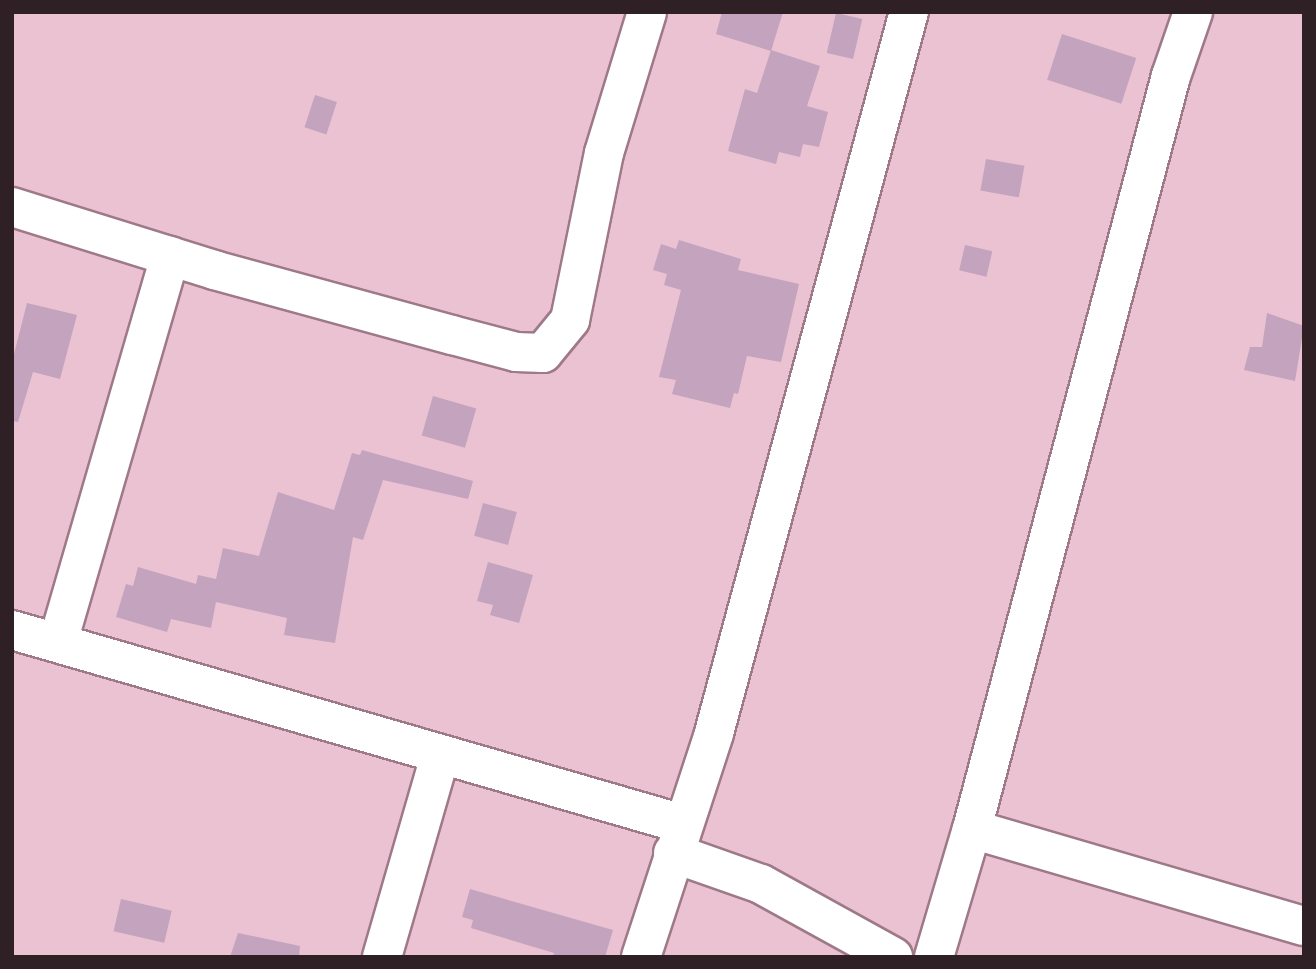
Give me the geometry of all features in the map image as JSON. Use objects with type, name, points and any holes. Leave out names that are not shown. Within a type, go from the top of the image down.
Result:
[{"type":"street","points":[[12,207],[170,256],[516,352],[543,353],[570,320],[604,153],[647,12]]},
{"type":"street","points":[[640,957],[714,733],[909,12]]},
{"type":"street","points":[[934,957],[972,829],[1171,76],[1193,12]]},
{"type":"street","points":[[58,642],[170,256]]},
{"type":"street","points":[[12,630],[440,756],[678,839],[893,957]]},
{"type":"street","points":[[382,957],[440,756]]},
{"type":"street","points":[[972,829],[1304,926]]},
{"type":"building","points":[[722,12],[783,12],[771,51],[716,34]]},
{"type":"building","points":[[836,13],[862,19],[853,59],[827,53]]},
{"type":"building","points":[[1062,34],[1136,58],[1121,104],[1047,80]]},
{"type":"building","points":[[771,50],[820,66],[807,106],[828,112],[819,147],[803,144],[800,157],[779,152],[776,164],[728,151],[745,89],[757,93]]},
{"type":"building","points":[[315,95],[337,102],[326,134],[304,127]]},
{"type":"building","points":[[986,159],[1024,166],[1019,197],[980,191]]},
{"type":"building","points":[[679,240],[741,259],[738,270],[799,284],[781,362],[747,356],[738,394],[734,393],[730,408],[672,394],[676,380],[659,377],[681,290],[664,285],[667,274],[653,270],[661,244],[676,249]]},
{"type":"building","points":[[965,245],[992,251],[986,277],[959,270]]},
{"type":"building","points":[[27,303],[77,315],[60,379],[33,372],[18,422],[12,421],[12,362]]},
{"type":"building","points":[[1267,313],[1304,326],[1295,381],[1244,370],[1250,347],[1262,347]]},
{"type":"building","points":[[433,396],[476,408],[465,448],[422,435]]},
{"type":"building","points":[[362,450],[473,481],[468,499],[383,480],[363,540],[353,537],[335,643],[284,635],[287,618],[216,602],[211,628],[171,619],[167,632],[116,617],[126,584],[133,586],[138,567],[196,584],[198,575],[216,579],[223,548],[259,556],[278,492],[334,510],[352,453],[360,455]]},
{"type":"building","points":[[483,503],[517,512],[508,545],[474,536]]},
{"type":"building","points":[[488,562],[533,575],[519,623],[490,615],[493,605],[477,601]]},
{"type":"building","points":[[470,889],[613,930],[605,957],[553,957],[554,953],[471,928],[473,920],[462,917]]},
{"type":"building","points":[[121,899],[172,911],[164,943],[114,931]]},
{"type":"building","points":[[238,933],[300,946],[299,957],[230,957]]}]
